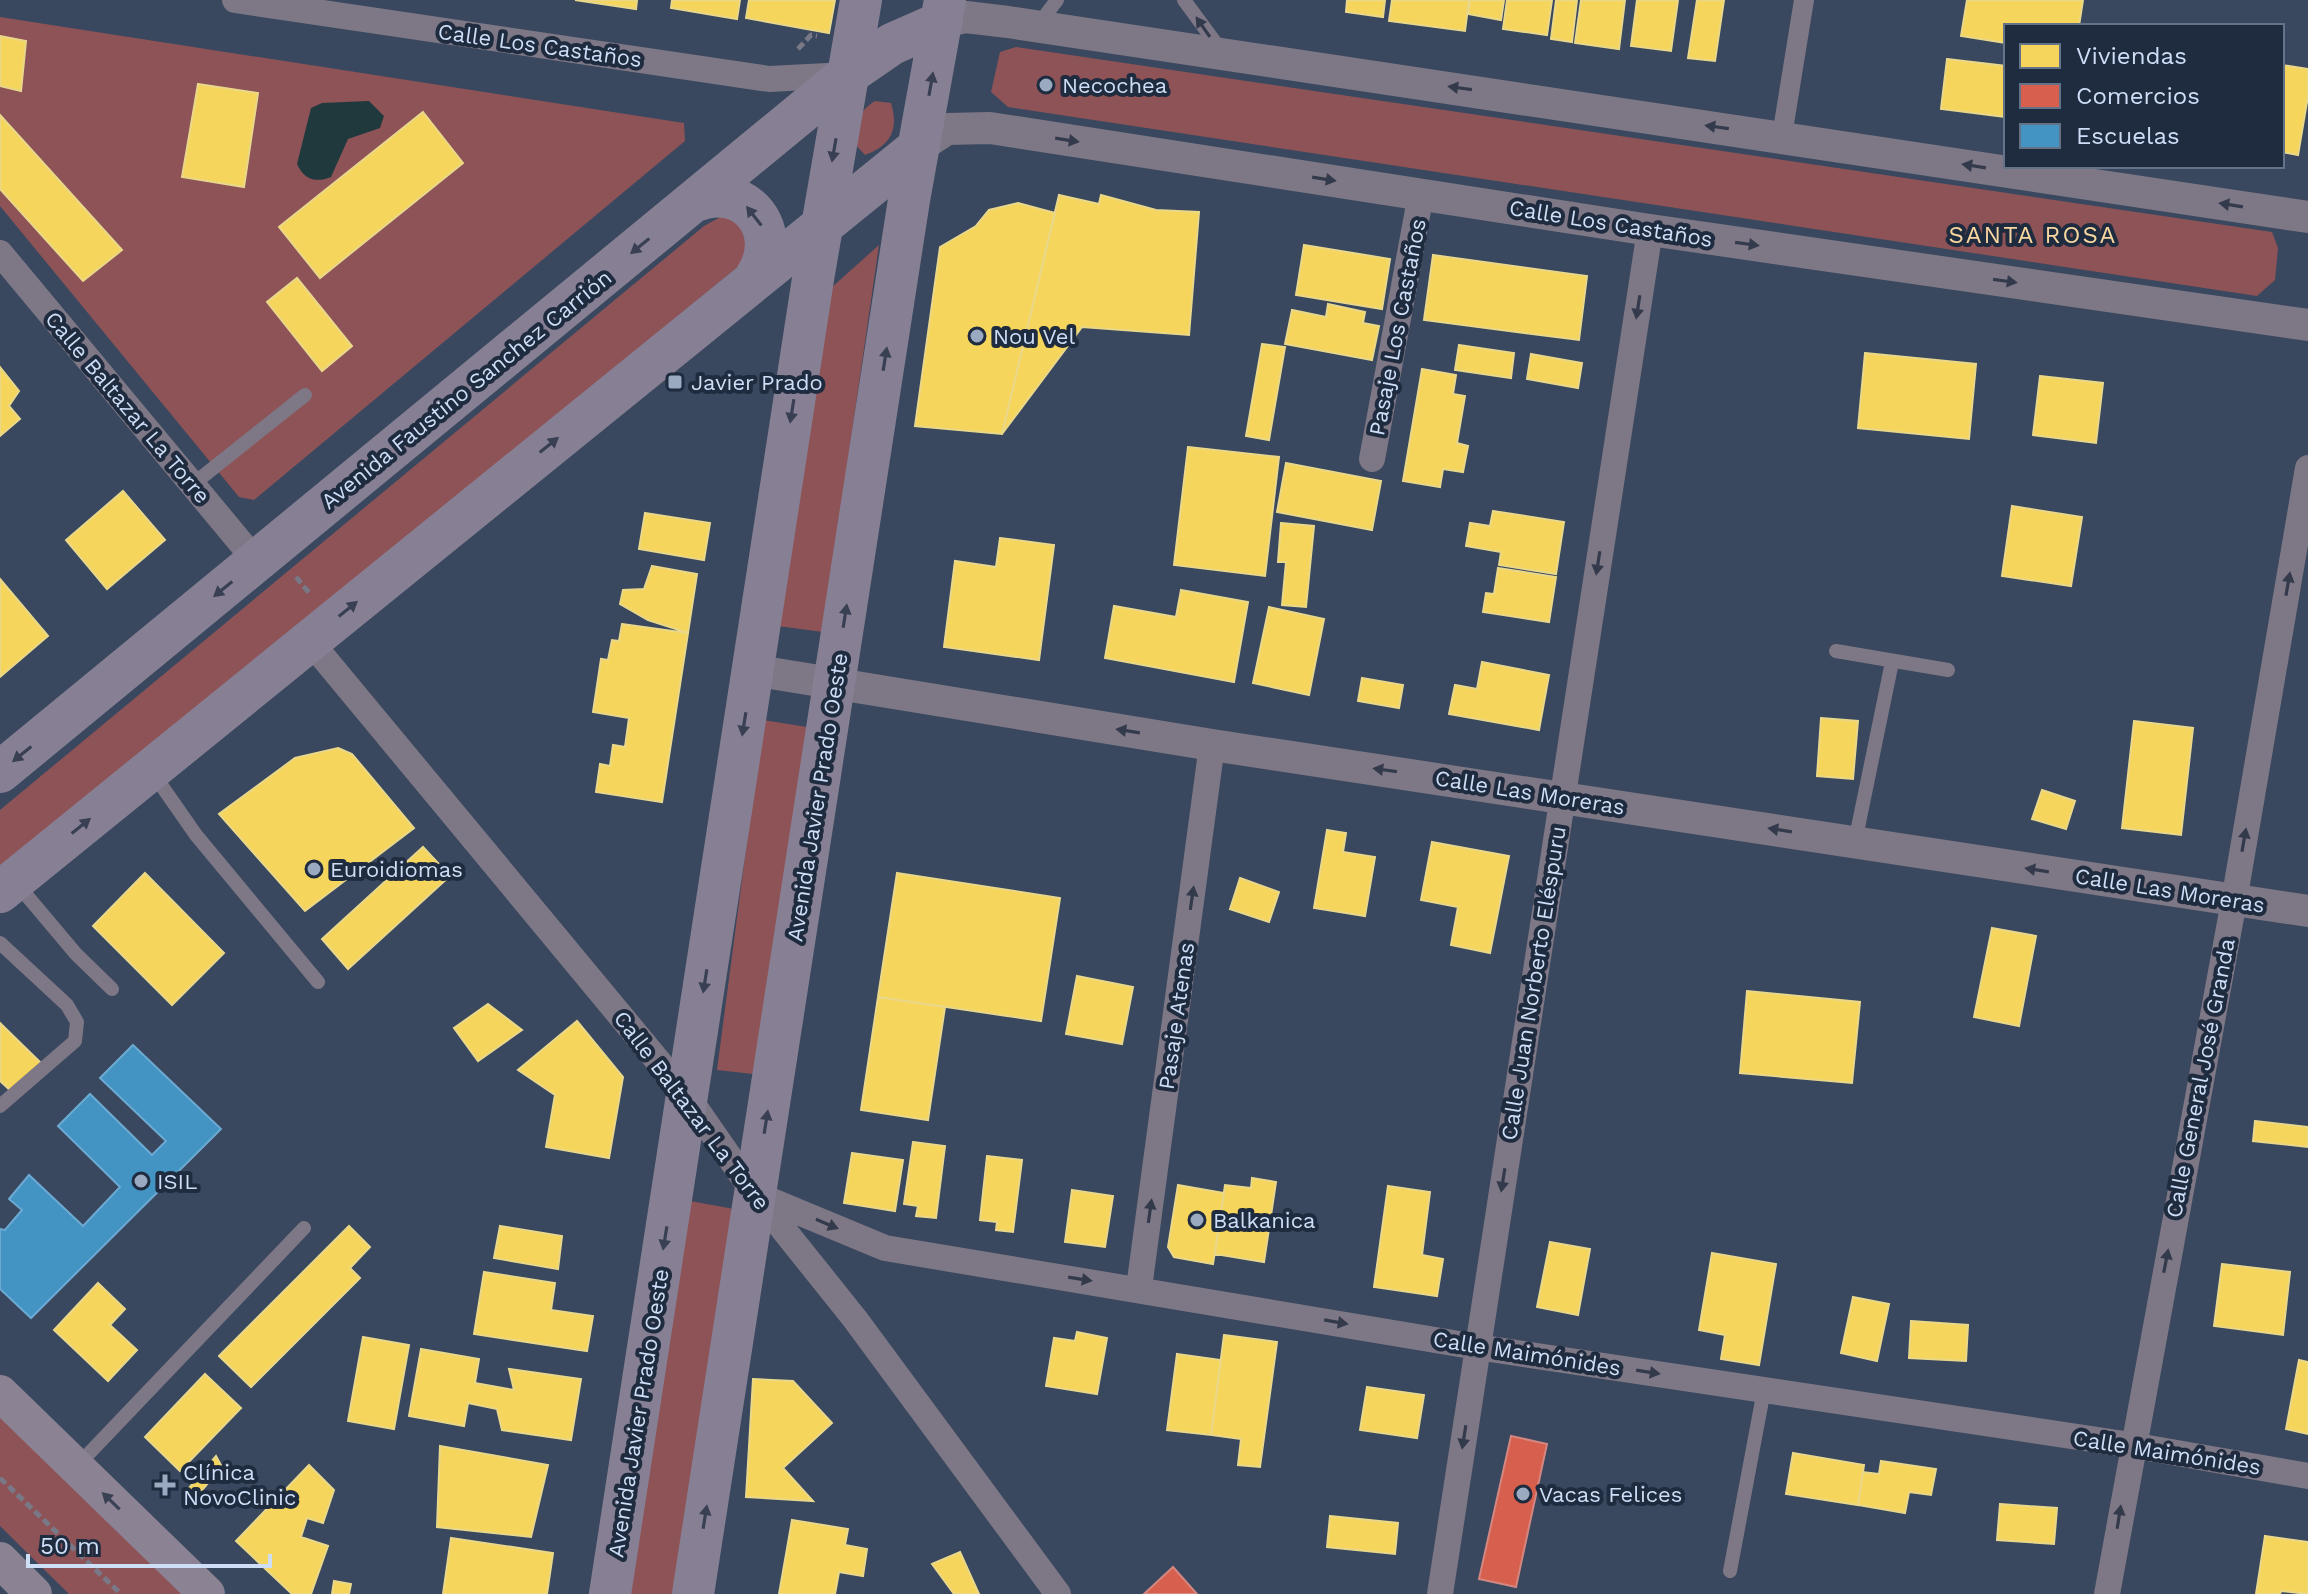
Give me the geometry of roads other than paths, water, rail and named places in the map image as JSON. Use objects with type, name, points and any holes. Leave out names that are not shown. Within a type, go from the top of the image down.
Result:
[{"type":"main road","name":"Avenida Javier Prado Oeste","points":[[610,1594],[821,224],[861,0]]},
{"type":"main road","name":"Avenida Javier Prado Oeste","points":[[693,1594],[834,683],[919,147],[944,11]]},
{"type":"main road","name":"Avenida Faustino Sanchez Carrión","points":[[0,772],[847,75],[944,11]]},
{"type":"main road","points":[[7,886],[919,147]]},
{"type":"main road","points":[[693,202],[724,196],[753,210],[767,243],[762,268],[755,278]]},
{"type":"main road","points":[[0,1393],[207,1594]]},
{"type":"main road","points":[[0,1560],[34,1594]]},
{"type":"street","name":"Calle Los Castaños","points":[[235,0],[769,79],[847,75]]},
{"type":"street","points":[[1782,136],[1804,0]]},
{"type":"street","points":[[944,11],[966,17],[1782,136],[2308,217]]},
{"type":"street","name":"Calle Los Castaños","points":[[919,147],[947,129],[990,128],[1650,230],[2308,325]]},
{"type":"street","name":"Pasaje Los Castaños","points":[[1372,459],[1421,194]]},
{"type":"street","name":"Calle Juan Norberto Eléspuru","points":[[1440,1594],[1650,230]]},
{"type":"street","name":"Calle Baltazar La Torre","points":[[0,253],[192,485],[264,555]]},
{"type":"street","name":"Calle General José Granda","points":[[2107,1594],[2131,1445],[2234,901],[2308,468]]},
{"type":"street","name":"Calle Baltazar La Torre","points":[[321,630],[687,1096],[755,1194],[855,1319],[1058,1594]]},
{"type":"street","name":"Calle Las Moreras","points":[[752,670],[1212,745],[2308,911]]},
{"type":"street","name":"Pasaje Atenas","points":[[1139,1288],[1212,745]]},
{"type":"street","name":"Calle Maimónides","points":[[755,1194],[885,1248],[1139,1288],[1477,1347],[2131,1445],[2308,1476]]},
{"type":"lane","points":[[1037,26],[1057,0]]},
{"type":"lane","points":[[1189,1],[1222,53]]},
{"type":"lane","points":[[192,485],[305,395]]},
{"type":"lane","points":[[1836,651],[1948,670]]},
{"type":"lane","points":[[1855,842],[1892,662]]},
{"type":"lane","points":[[150,770],[196,835],[318,982]]},
{"type":"lane","points":[[7,886],[112,989]]},
{"type":"lane","points":[[0,943],[67,1005],[77,1022],[75,1041],[0,1106]]},
{"type":"lane","points":[[76,1467],[304,1228]]},
{"type":"lane","points":[[1730,1571],[1764,1390]]},
{"type":"place","name":"Necochea","points":[[1046,85]]},
{"type":"place","name":"Nou Vel","points":[[977,336]]},
{"type":"place","name":"Javier Prado","points":[[675,382]]},
{"type":"place","name":"Euroidiomas","points":[[314,869]]},
{"type":"place","name":"ISIL","points":[[141,1181]]},
{"type":"place","name":"Balkanica","points":[[1197,1220]]},
{"type":"place","name":"Clínica NovoClinic","points":[[165,1485]]},
{"type":"place","name":"Vacas Felices","points":[[1523,1494]]},
{"type":"district","name":"SANTA ROSA","points":[[2033,235]]}]
